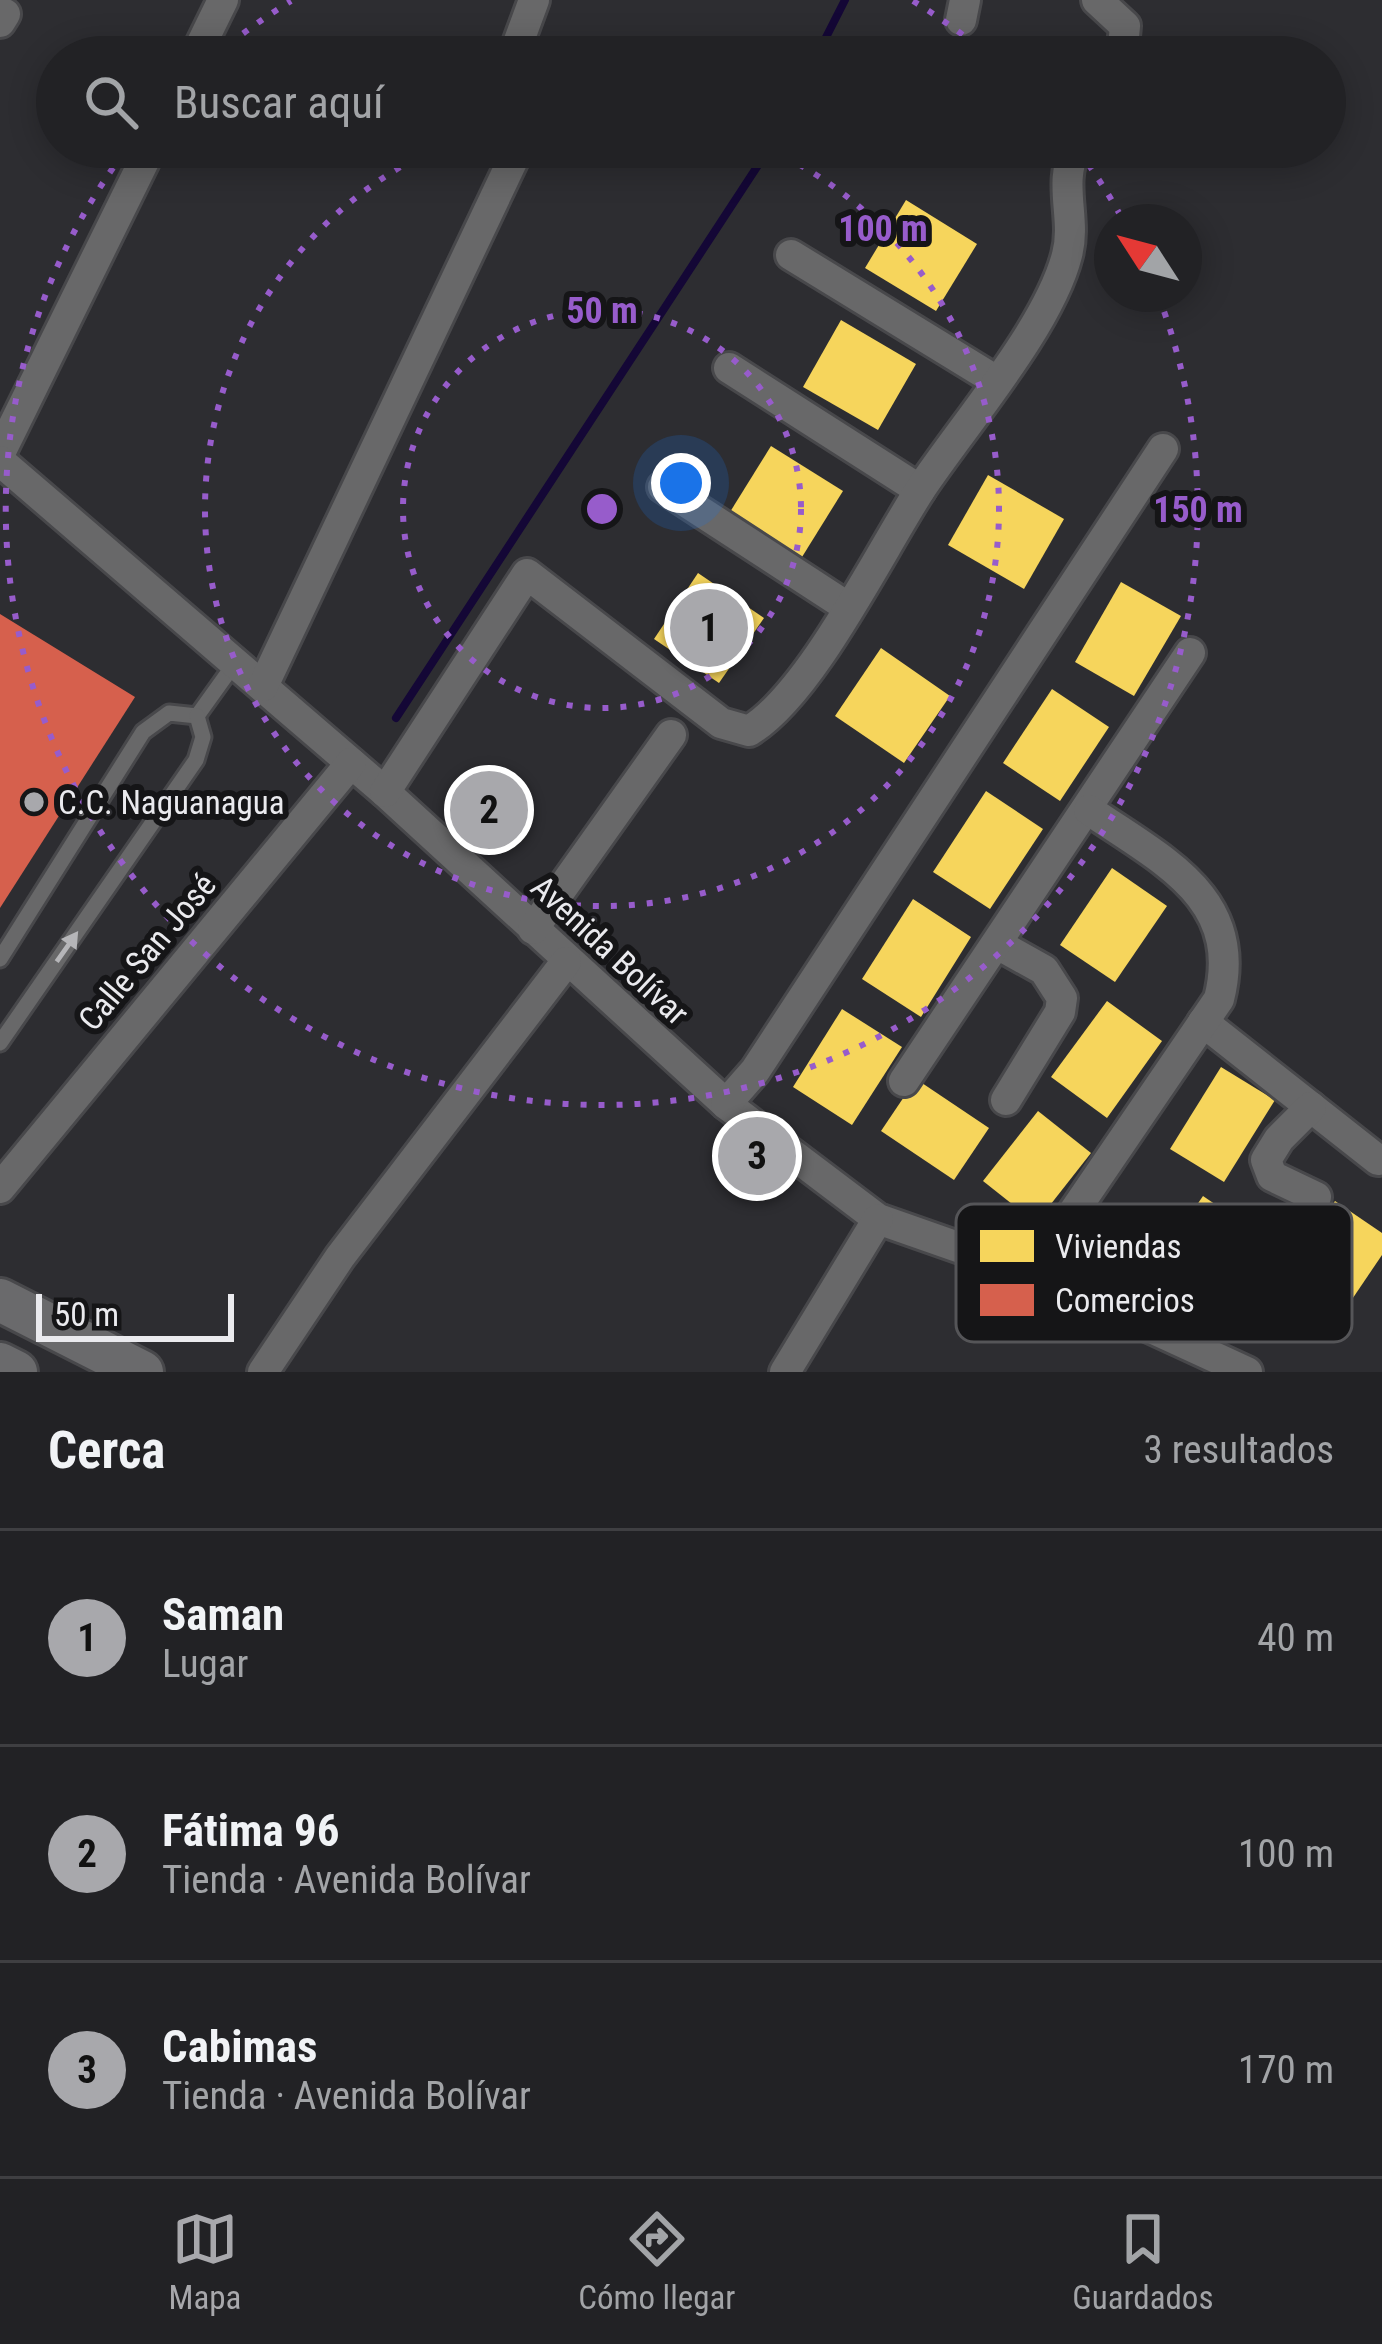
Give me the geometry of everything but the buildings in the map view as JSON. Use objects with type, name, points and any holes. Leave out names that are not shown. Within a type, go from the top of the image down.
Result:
[{"type":"main road","points":[[0,1300],[142,1372]]},
{"type":"main road","points":[[0,1364],[16,1372]]},
{"type":"street","points":[[206,36],[224,0]]},
{"type":"street","points":[[520,36],[533,0]]},
{"type":"street","points":[[1097,0],[1125,26],[1124,36]]},
{"type":"street","points":[[0,457],[141,168]]},
{"type":"street","points":[[262,686],[509,168]]},
{"type":"street","points":[[386,792],[527,574],[721,723],[749,731],[771,718],[849,608],[920,490],[1047,302],[1068,253],[1065,180],[1069,168]]},
{"type":"street","points":[[791,255],[995,380]]},
{"type":"street","points":[[729,368],[920,490]]},
{"type":"street","points":[[726,1104],[768,1052],[1163,449]]},
{"type":"street","name":"Avenida Bolívar","points":[[0,457],[386,792],[726,1104],[878,1219],[956,1246]]},
{"type":"street","points":[[663,487],[849,608]]},
{"type":"street","points":[[904,1081],[1190,653]]},
{"type":"street","points":[[533,929],[671,735]]},
{"type":"street","name":"Calle San José","points":[[0,1188],[351,764]]},
{"type":"street","points":[[1079,1204],[1219,999],[1228,964],[1207,897],[1089,810]]},
{"type":"street","points":[[999,945],[1044,970],[1062,998],[1060,1012],[1006,1100]]},
{"type":"street","points":[[263,1372],[353,1238],[566,962]]},
{"type":"street","points":[[1203,1022],[1378,1160]]},
{"type":"street","points":[[1311,1108],[1279,1139],[1266,1160],[1271,1175],[1316,1197]]},
{"type":"street","points":[[785,1372],[878,1219]]},
{"type":"street","name":"Avenida Bolívar","points":[[1181,1342],[1246,1372]]},
{"type":"lane","points":[[197,716],[235,663]]},
{"type":"lane","points":[[0,959],[143,732],[169,712],[197,716]]},
{"type":"lane","points":[[0,1043],[196,760],[203,737],[197,716]]},
{"type":"waterway","points":[[827,36],[845,0]]},
{"type":"waterway","points":[[396,718],[756,168]]},
{"type":"place","name":"Saman","points":[[709,628]]},
{"type":"place","name":"C.C. Naguanagua","points":[[34,802]]},
{"type":"place","name":"Fátima 96","points":[[489,810]]},
{"type":"place","name":"Cabimas","points":[[757,1156]]}]
